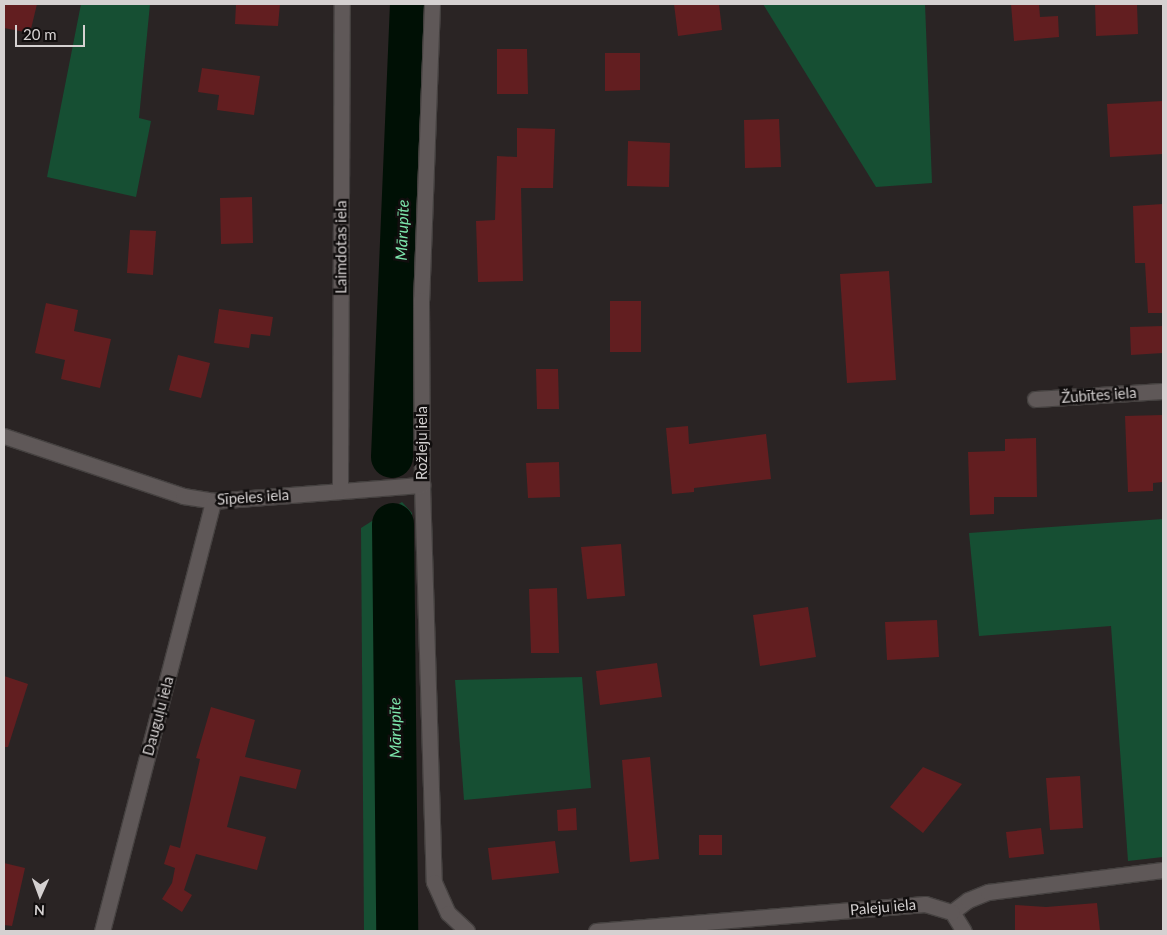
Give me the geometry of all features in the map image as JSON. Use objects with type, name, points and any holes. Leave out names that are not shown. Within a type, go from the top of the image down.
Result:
[{"type":"street","name":"Laimdotas iela","points":[[340,490],[342,4]]},
{"type":"street","name":"Rožleju iela","points":[[432,4],[421,300],[422,485],[434,882],[448,914],[468,931]]},
{"type":"street","name":"Žubītes iela","points":[[1035,399],[1163,391]]},
{"type":"street","name":"Sīpeles iela","points":[[4,436],[183,496],[213,501],[422,485]]},
{"type":"street","name":"Dauguļu iela","points":[[102,931],[213,501]]},
{"type":"street","points":[[964,931],[952,912],[968,900],[988,892],[1163,870]]},
{"type":"street","name":"Paleju iela","points":[[596,931],[925,904],[952,912]]},
{"type":"green space","points":[[81,4],[150,4],[139,118],[151,121],[136,197],[47,177]]},
{"type":"green space","points":[[763,4],[925,4],[932,183],[876,187]]},
{"type":"green space","points":[[402,502],[412,513],[414,931],[364,931],[361,528]]},
{"type":"green space","points":[[1163,519],[1163,857],[1128,861],[1111,626],[979,636],[969,533]]},
{"type":"green space","points":[[582,677],[591,788],[464,800],[455,680]]},
{"type":"building","points":[[4,4],[37,4],[30,33],[4,28]]},
{"type":"building","points":[[236,4],[280,4],[278,26],[235,24]]},
{"type":"building","points":[[674,4],[719,4],[722,30],[678,36]]},
{"type":"building","points":[[1011,4],[1039,4],[1040,17],[1058,16],[1059,37],[1014,41]]},
{"type":"building","points":[[1095,4],[1137,4],[1138,34],[1096,36]]},
{"type":"building","points":[[497,49],[527,49],[528,94],[497,94]]},
{"type":"building","points":[[605,53],[640,53],[640,90],[605,91]]},
{"type":"building","points":[[202,68],[260,76],[254,115],[217,110],[219,95],[198,92]]},
{"type":"building","points":[[1163,101],[1163,154],[1110,157],[1107,104]]},
{"type":"building","points":[[779,119],[781,167],[745,168],[744,120]]},
{"type":"building","points":[[517,128],[555,129],[553,188],[521,188],[523,281],[478,282],[476,221],[495,220],[497,156],[517,157]]},
{"type":"building","points":[[628,141],[670,143],[669,187],[627,186]]},
{"type":"building","points":[[252,197],[253,243],[221,244],[220,198]]},
{"type":"building","points":[[1163,204],[1163,313],[1148,313],[1145,263],[1135,263],[1133,206]]},
{"type":"building","points":[[130,230],[156,231],[153,275],[127,273]]},
{"type":"building","points":[[889,271],[896,380],[847,383],[840,274]]},
{"type":"building","points":[[610,301],[641,301],[641,352],[610,352]]},
{"type":"building","points":[[46,303],[78,310],[74,331],[111,339],[100,388],[61,379],[65,360],[35,353]]},
{"type":"building","points":[[219,309],[273,317],[270,336],[251,334],[249,348],[214,343]]},
{"type":"building","points":[[1163,326],[1163,353],[1131,355],[1130,327]]},
{"type":"building","points":[[178,355],[210,363],[201,398],[169,390]]},
{"type":"building","points":[[536,369],[558,369],[559,409],[537,409]]},
{"type":"building","points":[[1163,415],[1163,482],[1153,483],[1153,491],[1128,492],[1125,416]]},
{"type":"building","points":[[688,426],[689,444],[766,434],[771,479],[694,488],[694,492],[672,494],[666,428]]},
{"type":"building","points":[[1036,438],[1037,497],[994,497],[994,514],[970,515],[968,452],[1005,451],[1005,439]]},
{"type":"building","points":[[559,462],[560,497],[528,498],[526,463]]},
{"type":"building","points":[[621,544],[625,596],[587,599],[581,547]]},
{"type":"building","points":[[557,588],[559,653],[531,653],[529,589]]},
{"type":"building","points":[[808,607],[816,657],[760,666],[753,615]]},
{"type":"building","points":[[937,620],[939,657],[887,660],[885,622]]},
{"type":"building","points":[[657,663],[662,697],[600,705],[596,671]]},
{"type":"building","points":[[4,676],[28,684],[8,747],[4,747]]},
{"type":"building","points":[[211,707],[255,720],[245,757],[301,770],[296,789],[240,776],[227,827],[266,837],[257,870],[196,854],[184,890],[192,895],[182,912],[162,899],[172,883],[175,868],[164,864],[170,845],[180,848],[200,759],[196,758]]},
{"type":"building","points":[[650,757],[659,859],[630,862],[622,760]]},
{"type":"building","points":[[923,767],[962,784],[923,833],[890,807]]},
{"type":"building","points":[[1080,776],[1083,828],[1050,830],[1046,778]]},
{"type":"building","points":[[576,808],[577,830],[558,831],[557,810]]},
{"type":"building","points":[[1041,828],[1044,854],[1009,858],[1006,832]]},
{"type":"building","points":[[699,835],[722,835],[722,855],[699,855]]},
{"type":"building","points":[[555,841],[559,873],[492,880],[488,848]]},
{"type":"building","points":[[4,863],[25,868],[12,926],[4,925]]},
{"type":"building","points":[[1097,903],[1100,931],[1015,931],[1015,905],[1046,907]]},
{"type":"waterway","name":"Mārupīte","points":[[392,457],[411,4]]},
{"type":"waterway","name":"Mārupīte","points":[[393,524],[397,931]]}]
